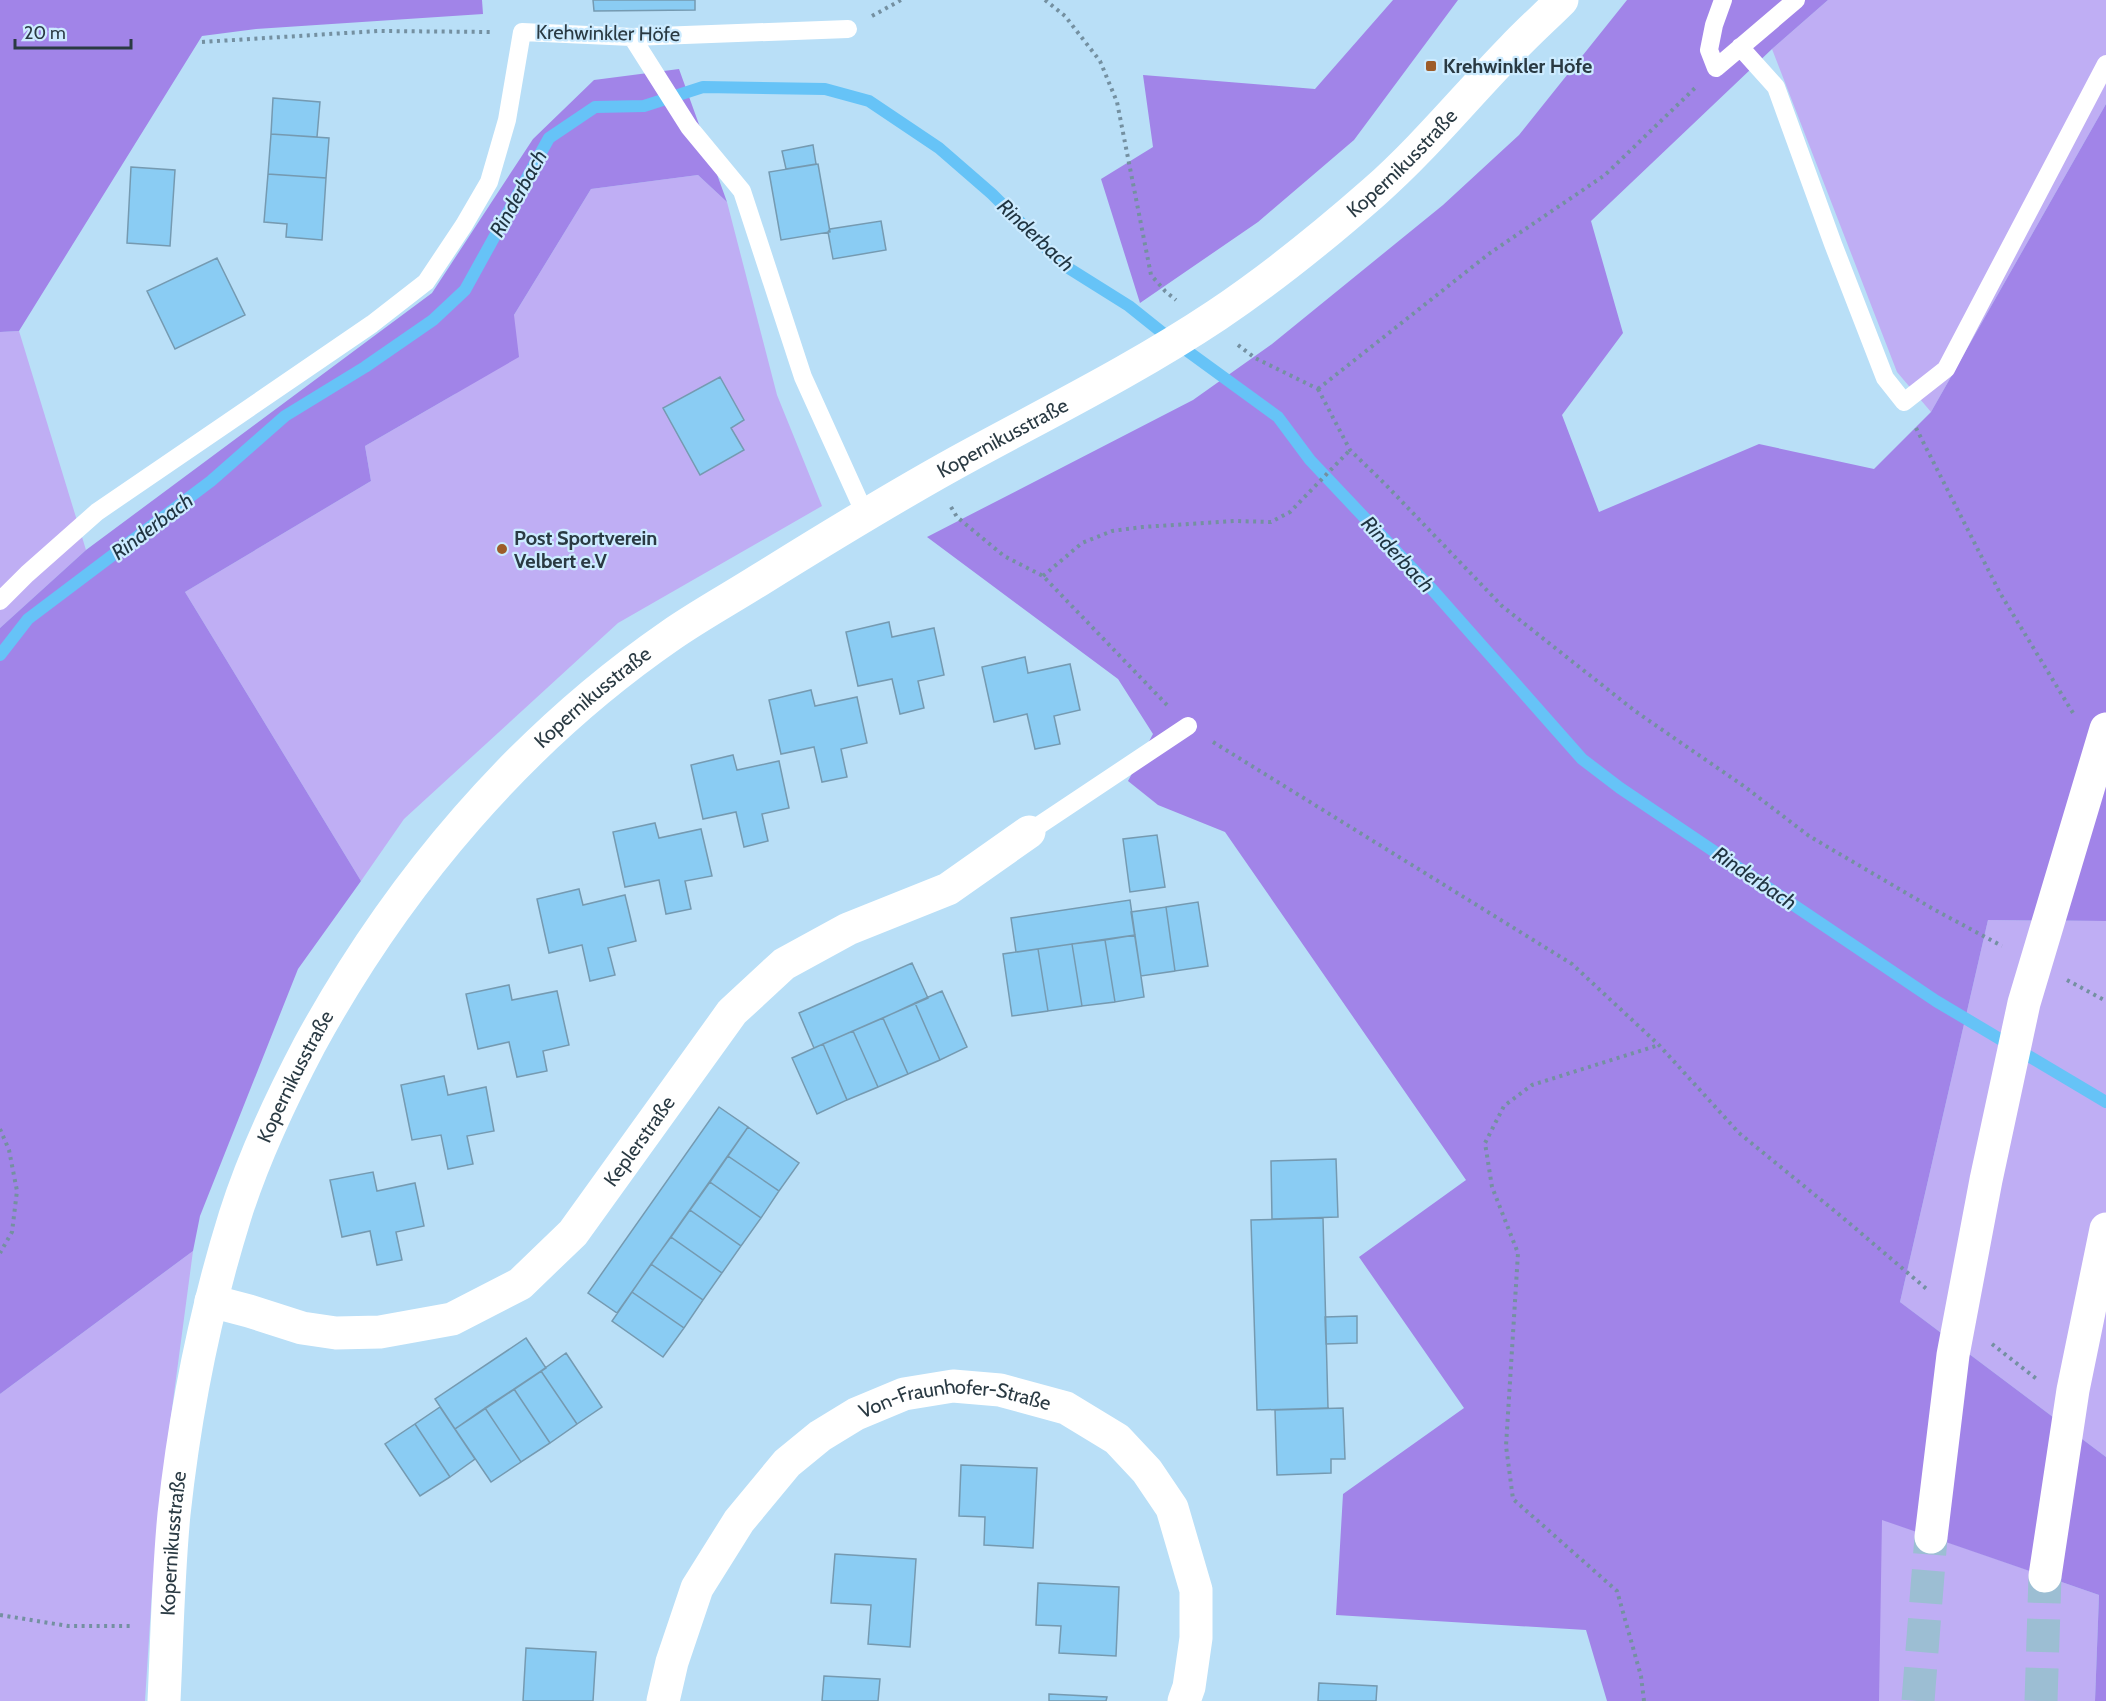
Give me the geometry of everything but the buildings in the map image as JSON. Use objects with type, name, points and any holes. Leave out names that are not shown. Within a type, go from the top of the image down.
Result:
[{"type":"main road","name":"Kopernikusstraße","points":[[1511,50],[1537,0]]},
{"type":"main road","name":"Kopernikusstraße","points":[[164,1701],[174,1519],[180,1468],[212,1301],[235,1215],[272,1120],[327,1014],[402,900],[468,816],[515,765],[566,717],[619,673],[675,633],[865,514],[1145,360],[1220,313],[1299,254],[1376,191],[1446,122],[1511,50],[1562,0]]},
{"type":"main road","points":[[1931,1537],[1953,1355],[1986,1180],[2021,1014],[2073,832],[2106,729]]},
{"type":"main road","name":"Keplerstraße","points":[[212,1301],[302,1328],[336,1333],[380,1332],[452,1318],[520,1284],[573,1233],[732,1012],[784,964],[848,929],[948,889],[1029,832]]},
{"type":"main road","points":[[2045,1576],[2073,1390],[2106,1229]]},
{"type":"main road","name":"Von-Fraunhofer-Straße","points":[[663,1701],[672,1662],[698,1588],[739,1521],[787,1463],[820,1436],[856,1414],[904,1394],[953,1386],[1000,1390],[1066,1408],[1117,1439],[1148,1471],[1172,1508],[1196,1590],[1196,1638],[1189,1687],[1184,1701]]},
{"type":"lane","points":[[1723,0],[1714,25],[1709,50],[1716,68],[1796,0]]},
{"type":"lane","name":"Krehwinkler Höfe","points":[[0,602],[27,574],[97,512],[372,324],[426,282],[489,182],[507,120],[522,32],[632,37],[848,29]]},
{"type":"lane","points":[[632,37],[689,127],[742,191],[803,376],[865,514]]},
{"type":"lane","points":[[1740,47],[1776,87],[1885,378],[1904,402],[1946,369],[2106,64]]},
{"type":"lane","points":[[1029,832],[1188,726]]},
{"type":"path","points":[[1045,0],[1065,16],[1100,62],[1117,102],[1151,274],[1165,291],[1183,305]]},
{"type":"path","points":[[202,42],[378,31],[522,32]]},
{"type":"path","points":[[1318,389],[1490,253],[1605,175],[1716,68]]},
{"type":"path","points":[[1237,345],[1255,358],[1318,389],[1350,450],[1502,606],[1635,711],[1745,787],[1809,836],[1935,910],[2005,947]]},
{"type":"path","points":[[1904,402],[2000,593],[2074,716]]},
{"type":"path","points":[[1043,576],[1082,543],[1112,531],[1223,522],[1271,522],[1290,512],[1350,450]]},
{"type":"path","points":[[932,476],[957,517],[1004,556],[1043,576],[1188,726],[1572,964],[1659,1045],[1739,1133],[1842,1216],[1932,1293]]},
{"type":"path","points":[[2066,979],[2106,1001]]},
{"type":"path","points":[[1644,1701],[1641,1676],[1617,1591],[1513,1499],[1506,1446],[1518,1253],[1492,1188],[1485,1143],[1504,1106],[1532,1085],[1659,1045]]},
{"type":"path","points":[[0,1130],[9,1150],[17,1191],[12,1232],[0,1253]]},
{"type":"path","points":[[1986,1339],[2041,1383]]},
{"type":"path","points":[[0,1615],[68,1626],[167,1627]]},
{"type":"shaded area","points":[[0,0],[482,0],[483,14],[256,29],[202,36],[19,331],[0,332]]},
{"type":"shaded area","points":[[1393,0],[1458,0],[1354,140],[1258,222],[1140,303],[1101,179],[1153,147],[1143,75],[1315,89]]},
{"type":"shaded area","points":[[1627,0],[1828,0],[1772,49],[1591,221],[1623,333],[1562,415],[1599,512],[1759,444],[1874,469],[1931,412],[2106,104],[2106,921],[1988,920],[1900,1302],[2106,1457],[2106,1701],[2095,1701],[2099,1595],[1882,1520],[1879,1701],[1607,1701],[1586,1630],[1336,1615],[1343,1494],[1464,1408],[1359,1257],[1466,1180],[1225,832],[1158,805],[1128,781],[1153,734],[1118,679],[927,537],[1193,400],[1272,344],[1443,205],[1519,135]]},
{"type":"shaded area","points":[[1828,0],[2106,0],[2106,104],[1931,412],[1897,372],[1772,49]]},
{"type":"shaded area","points":[[679,69],[727,202],[698,175],[591,189],[514,315],[519,357],[365,446],[371,481],[185,592],[361,881],[298,969],[200,1216],[193,1251],[0,1394],[0,628],[86,550],[432,293],[533,139],[594,80]]},
{"type":"shaded area","name":"Post Sportverein Velbert e.V","points":[[698,175],[727,202],[777,395],[822,506],[618,623],[404,819],[361,881],[185,592],[371,481],[365,446],[455,394],[514,315],[591,189]]},
{"type":"shaded area","points":[[19,331],[86,550],[0,628],[0,332]]},
{"type":"shaded area","points":[[1988,920],[2106,921],[2106,1457],[1900,1302]]},
{"type":"shaded area","points":[[193,1251],[167,1446],[152,1591],[145,1701],[0,1701],[0,1394]]},
{"type":"shaded area","points":[[1881,1519],[2099,1595],[2095,1701],[1878,1701]]},
{"type":"waterway","name":"Rinderbach","points":[[0,655],[28,619],[211,481],[285,416],[365,367],[433,320],[465,290],[549,138],[595,107],[644,106],[703,87],[825,89],[869,101],[939,148],[992,194],[1062,264],[1129,306],[1278,417],[1310,460],[1430,587],[1582,759],[1620,788],[1936,1001],[2106,1102]]},
{"type":"tunnel","points":[[1918,1701],[1931,1537]]},
{"type":"tunnel","points":[[2041,1701],[2045,1576]]},
{"type":"place","name":"Krehwinkler Höfe","points":[[1431,66]]},
{"type":"place","name":"Post Sportverein Velbert e.V","points":[[502,549]]}]
